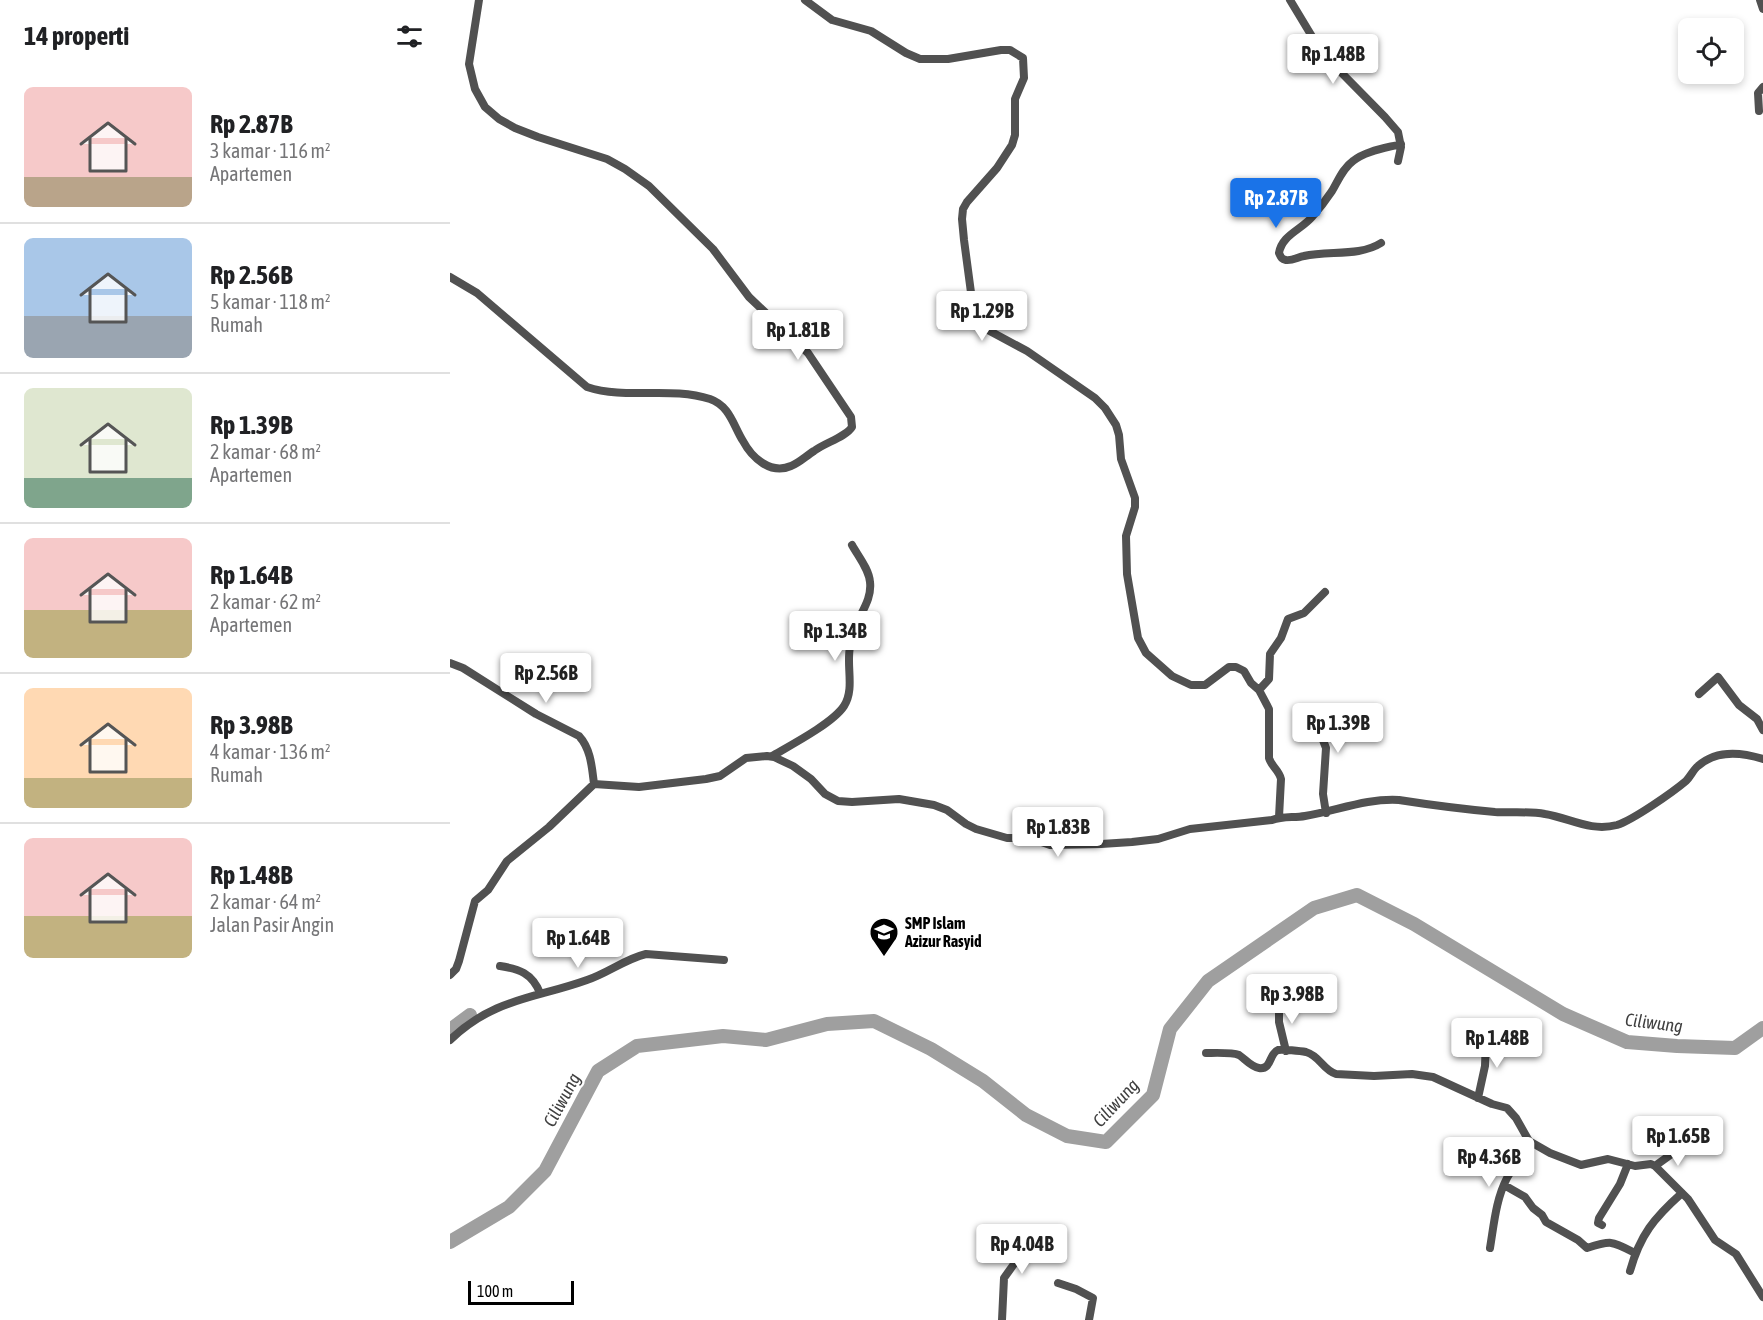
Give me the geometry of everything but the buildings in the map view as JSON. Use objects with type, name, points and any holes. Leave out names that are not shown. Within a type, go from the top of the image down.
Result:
[{"type":"street","points":[[450,277],[477,293],[587,387],[606,392],[696,396],[721,404],[734,422],[742,441],[752,454],[769,467],[783,469],[793,465],[822,445],[848,433],[852,427],[851,417],[808,353],[749,297],[713,249],[656,192],[636,176],[607,159],[515,128],[499,119],[485,107],[475,89],[469,64],[479,0]]},
{"type":"street","points":[[805,0],[831,20],[871,31],[906,53],[921,59],[948,59],[1001,50],[1010,50],[1023,58],[1024,78],[1015,99],[1015,135],[1012,145],[997,168],[963,209],[972,311],[979,323],[986,329],[1027,351],[1098,400],[1116,425],[1121,459],[1135,498],[1135,507],[1126,536],[1126,574],[1138,638],[1146,653],[1172,676],[1191,686],[1205,685],[1226,668],[1232,666],[1244,671],[1251,683],[1259,690],[1269,709],[1270,764],[1279,773],[1281,779],[1279,817]]},
{"type":"street","points":[[1290,0],[1322,53],[1398,132],[1401,144],[1398,161]]},
{"type":"street","points":[[1760,0],[1763,9]]},
{"type":"street","points":[[1759,111],[1758,93],[1763,87]]},
{"type":"street","points":[[1380,243],[1362,249],[1305,255],[1286,260],[1279,253],[1283,241],[1311,219],[1330,194],[1347,165],[1368,154],[1401,144]]},
{"type":"street","points":[[450,975],[459,961],[475,901],[488,890],[507,861],[549,827],[594,784],[639,787],[720,776],[747,758],[772,756],[840,711],[846,702],[849,687],[849,648],[855,626],[867,602],[870,586],[868,575],[852,545]]},
{"type":"street","points":[[1259,690],[1269,679],[1270,654],[1281,638],[1288,619],[1304,613],[1325,592]]},
{"type":"street","points":[[450,663],[463,668],[536,714],[579,736],[583,740],[591,761],[594,784]]},
{"type":"street","points":[[1699,694],[1718,677],[1739,705],[1757,719],[1763,730]]},
{"type":"street","points":[[1306,708],[1326,748],[1323,794],[1326,813]]},
{"type":"street","points":[[772,756],[801,771],[825,794],[838,801],[899,800],[937,806],[976,829],[1007,838],[1033,839],[1050,845],[1108,844],[1158,839],[1190,830],[1272,820],[1279,817],[1295,818],[1326,813],[1366,802],[1395,800],[1485,811],[1540,813],[1588,826],[1604,827],[1623,823],[1647,808],[1686,781],[1700,765],[1710,759],[1723,754],[1735,753],[1763,757]]},
{"type":"street","points":[[450,1040],[465,1025],[485,1012],[539,989],[586,980],[603,974],[628,960],[646,954],[724,960]]},
{"type":"street","points":[[500,966],[524,971],[539,989]]},
{"type":"street","points":[[1279,1000],[1279,1022],[1286,1051]]},
{"type":"street","points":[[1478,1098],[1485,1066],[1486,1037]]},
{"type":"street","points":[[1206,1053],[1239,1055],[1257,1068],[1262,1068],[1269,1064],[1276,1052],[1300,1051],[1314,1055],[1333,1073],[1374,1076],[1423,1074],[1442,1080],[1510,1111],[1529,1141],[1550,1153],[1585,1165],[1608,1159],[1642,1166],[1651,1164],[1682,1193],[1697,1211],[1715,1240],[1736,1254],[1763,1297]]},
{"type":"street","points":[[1490,1248],[1498,1201],[1509,1174],[1524,1155],[1529,1141]]},
{"type":"street","points":[[1655,1166],[1684,1145]]},
{"type":"street","points":[[1602,1225],[1598,1223],[1599,1218],[1620,1184],[1628,1164]]},
{"type":"street","points":[[1504,1185],[1525,1197],[1546,1222],[1578,1240],[1583,1246],[1587,1248],[1608,1242],[1635,1253]]},
{"type":"street","points":[[1630,1271],[1640,1241],[1663,1210],[1682,1193]]},
{"type":"street","points":[[1002,1320],[1004,1278],[1016,1257],[1006,1250]]},
{"type":"street","points":[[1058,1283],[1076,1288],[1093,1298],[1089,1320]]},
{"type":"waterway","name":"Ciliwung","points":[[450,1242],[509,1207],[545,1171],[598,1071],[637,1046],[723,1036],[766,1040],[827,1024],[874,1021],[931,1049],[983,1081],[1026,1115],[1067,1136],[1106,1142],[1153,1095],[1170,1029],[1208,981],[1314,908],[1357,895],[1414,924],[1563,1014],[1627,1042],[1735,1048],[1763,1028]]},
{"type":"waterway","points":[[450,1030],[470,1015]]},
{"type":"place","name":"SMP Islam Azizur Rasyid","points":[[884,958]]}]
